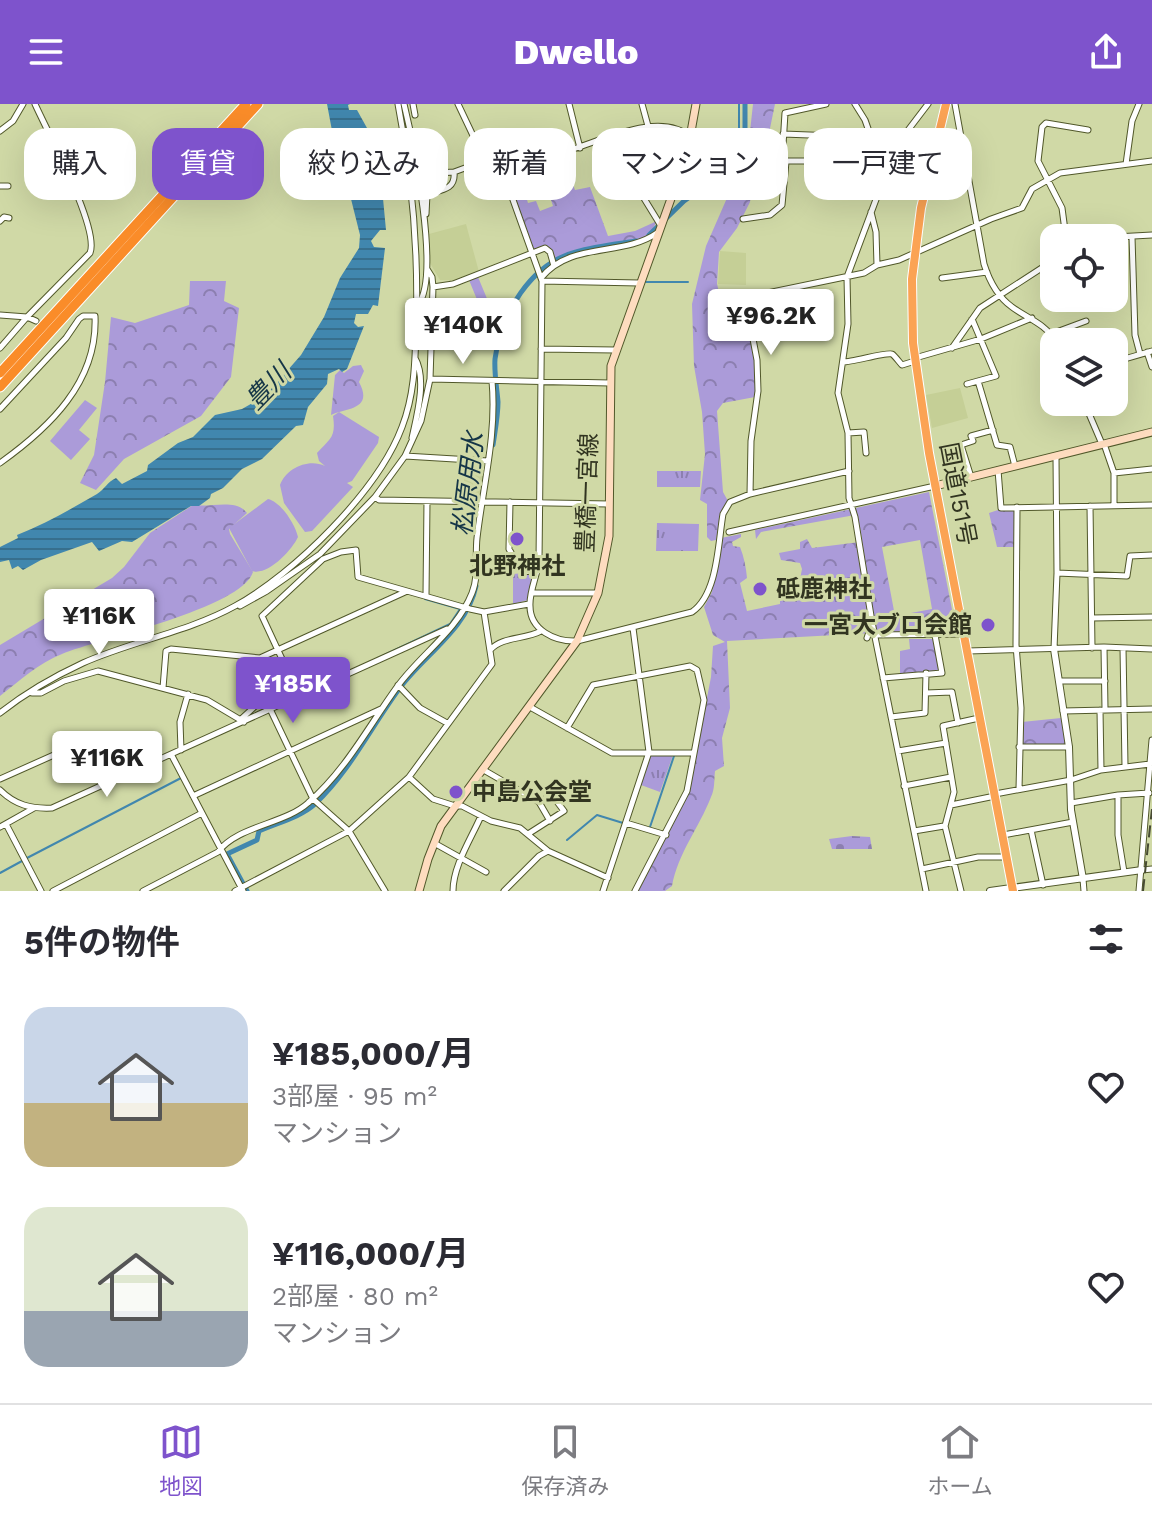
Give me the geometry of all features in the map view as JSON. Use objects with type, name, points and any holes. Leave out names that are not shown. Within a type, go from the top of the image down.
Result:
[{"type":"highway","points":[[0,373],[246,104]]},
{"type":"highway","points":[[0,387],[258,104]]},
{"type":"highway","name":"国道151号","points":[[946,104],[926,182],[915,253],[911,303],[914,360],[1012,890]]},
{"type":"main road","name":"豊橋一宮線","points":[[692,128],[696,104]]},
{"type":"main road","name":"豊橋一宮線","points":[[419,891],[433,843],[455,806],[577,641],[598,593],[607,553],[610,383],[615,350],[670,200]]},
{"type":"main road","points":[[935,486],[1056,457],[1152,429]]},
{"type":"street","points":[[0,131],[13,121],[23,104]]},
{"type":"street","points":[[0,348],[90,253],[93,246],[88,221],[35,104]]},
{"type":"street","points":[[0,713],[84,662],[201,622],[235,606],[318,542],[370,482],[403,427],[411,397],[415,358],[418,248],[398,104]]},
{"type":"street","points":[[404,104],[415,149],[424,227],[426,269],[422,299],[417,305]]},
{"type":"street","points":[[413,104],[415,115]]},
{"type":"street","points":[[458,104],[469,128]]},
{"type":"street","points":[[569,104],[580,148]]},
{"type":"street","points":[[642,104],[648,126]]},
{"type":"street","points":[[784,128],[785,113],[826,104]]},
{"type":"street","points":[[855,104],[867,128]]},
{"type":"street","points":[[909,128],[925,107],[915,104]]},
{"type":"street","points":[[955,104],[987,272],[1000,295],[1044,328]]},
{"type":"street","points":[[1126,164],[1132,121],[1139,104]]},
{"type":"street","points":[[1064,224],[1062,208],[1038,161],[1042,127],[1046,123],[1088,130]]},
{"type":"street","points":[[642,128],[675,128]]},
{"type":"street","points":[[576,149],[592,144]]},
{"type":"street","points":[[750,494],[751,441],[758,391],[748,297],[864,273],[877,265],[915,253],[1022,208],[1032,189],[1060,173],[1152,161]]},
{"type":"street","points":[[448,172],[464,168]]},
{"type":"street","points":[[424,227],[427,194],[451,187],[454,172]]},
{"type":"street","points":[[0,186],[8,186]]},
{"type":"street","points":[[513,200],[541,280],[538,570],[529,604],[533,620],[541,631],[568,641],[577,641],[686,615],[700,606],[711,586],[726,507],[734,499],[849,471]]},
{"type":"street","points":[[541,280],[554,266],[582,253],[644,242],[660,229],[644,200]]},
{"type":"street","points":[[743,219],[770,215],[782,205],[782,200]]},
{"type":"street","points":[[875,200],[847,277],[848,324],[838,393],[848,433],[852,504],[872,622],[926,891]]},
{"type":"street","points":[[871,211],[876,232],[877,265]]},
{"type":"street","points":[[0,221],[9,218]]},
{"type":"street","points":[[1128,237],[1152,235]]},
{"type":"street","points":[[1132,237],[1135,335],[1152,367]]},
{"type":"street","points":[[433,287],[453,284],[548,249],[554,266]]},
{"type":"street","points":[[235,606],[244,605],[267,591],[320,554],[375,497],[405,456],[421,421],[430,379],[433,287],[432,277],[426,269]]},
{"type":"street","points":[[952,348],[980,308],[1040,269]]},
{"type":"street","points":[[942,278],[987,272]]},
{"type":"street","points":[[541,280],[639,283]]},
{"type":"street","points":[[0,315],[27,317],[36,321]]},
{"type":"street","points":[[0,409],[66,338],[79,319],[95,316],[92,345],[75,390],[40,433],[0,463]]},
{"type":"street","points":[[967,384],[996,376],[972,318]]},
{"type":"street","points":[[843,362],[889,354],[894,355],[902,365],[981,339],[1032,318]]},
{"type":"street","points":[[1067,328],[1086,321]]},
{"type":"street","points":[[54,337],[60,341]]},
{"type":"street","points":[[541,349],[615,350]]},
{"type":"street","points":[[412,443],[419,398],[419,367],[415,358]]},
{"type":"street","points":[[430,379],[610,383]]},
{"type":"street","points":[[143,891],[218,852],[252,830],[301,809],[313,799],[361,743],[398,685],[467,608],[475,581],[476,543],[494,408],[492,381]]},
{"type":"street","points":[[978,381],[997,445],[1010,447],[1015,466]]},
{"type":"street","points":[[1090,416],[1114,473],[1114,504]]},
{"type":"street","points":[[971,477],[961,445],[973,441],[971,436],[993,430]]},
{"type":"street","points":[[848,433],[864,432],[866,453]]},
{"type":"street","points":[[405,456],[488,461]]},
{"type":"street","points":[[1056,457],[1054,649],[1069,747],[1071,803],[1084,891]]},
{"type":"street","points":[[1114,473],[1152,469]]},
{"type":"street","points":[[998,470],[1001,508],[1152,505]]},
{"type":"street","points":[[729,532],[935,486]]},
{"type":"street","points":[[375,497],[379,500],[609,504]]},
{"type":"street","points":[[426,596],[427,501]]},
{"type":"street","points":[[510,502],[509,549],[522,572],[538,570]]},
{"type":"street","points":[[1090,506],[1092,648]]},
{"type":"street","points":[[1017,507],[1017,650],[1021,684],[1019,789]]},
{"type":"street","points":[[341,552],[342,533]]},
{"type":"street","points":[[307,694],[296,670],[282,659],[262,616],[314,567],[341,552],[356,550],[358,577],[467,608],[484,612],[529,604]]},
{"type":"street","points":[[1057,573],[1127,576],[1130,556],[1152,555]]},
{"type":"street","points":[[163,688],[166,651],[171,649],[260,658],[406,591]]},
{"type":"street","points":[[533,593],[598,593]]},
{"type":"street","points":[[171,754],[239,890],[349,831],[409,777],[492,664],[484,612]]},
{"type":"street","points":[[1092,618],[1152,617]]},
{"type":"street","points":[[867,638],[872,622]]},
{"type":"street","points":[[0,790],[8,798],[34,808],[52,808],[451,627]]},
{"type":"street","points":[[603,891],[649,752],[633,628]]},
{"type":"street","points":[[490,650],[499,642],[531,637],[541,631]]},
{"type":"street","points":[[875,635],[964,634]]},
{"type":"street","points":[[883,678],[942,673],[935,635]]},
{"type":"street","points":[[968,651],[1104,647],[1152,649]]},
{"type":"street","points":[[1101,770],[1104,647]]},
{"type":"street","points":[[1123,648],[1125,766]]},
{"type":"street","points":[[567,728],[593,685],[690,666],[697,670],[704,700],[687,791],[635,891]]},
{"type":"street","points":[[31,693],[41,693],[64,681],[95,671],[207,700],[242,721]]},
{"type":"street","points":[[891,717],[925,713],[926,673]]},
{"type":"street","points":[[242,721],[286,678]]},
{"type":"street","points":[[1059,681],[1105,681]]},
{"type":"street","points":[[398,685],[420,708],[447,723]]},
{"type":"street","points":[[926,693],[952,692],[958,723]]},
{"type":"street","points":[[181,750],[180,722],[188,694]]},
{"type":"street","points":[[530,707],[612,753],[692,753]]},
{"type":"street","points":[[193,796],[383,709]]},
{"type":"street","points":[[1063,711],[1152,709]]},
{"type":"street","points":[[271,711],[313,799],[349,831],[385,891]]},
{"type":"street","points":[[961,891],[945,826],[954,792],[943,726],[980,718]]},
{"type":"street","points":[[0,779],[92,738]]},
{"type":"street","points":[[1139,891],[1152,740]]},
{"type":"street","points":[[898,751],[946,743]]},
{"type":"street","points":[[1019,747],[1069,747]]},
{"type":"street","points":[[951,805],[1071,780],[1101,770],[1150,764]]},
{"type":"street","points":[[482,769],[539,802],[550,821]]},
{"type":"street","points":[[409,777],[433,799],[462,806],[481,816],[520,828],[548,851],[608,878]]},
{"type":"street","points":[[904,786],[951,777]]},
{"type":"street","points":[[1071,803],[1149,793]]},
{"type":"street","points":[[528,834],[564,811],[552,795],[539,802]]},
{"type":"street","points":[[1118,795],[1118,835],[1124,872]]},
{"type":"street","points":[[34,808],[3,825],[41,891]]},
{"type":"street","points":[[53,891],[202,813]]},
{"type":"street","points":[[453,891],[453,881],[481,816]]},
{"type":"street","points":[[1003,835],[1073,822]]},
{"type":"street","points":[[626,823],[666,835]]},
{"type":"street","points":[[914,831],[945,826]]},
{"type":"street","points":[[1031,830],[1043,885]]},
{"type":"street","points":[[433,843],[486,872]]},
{"type":"street","points":[[504,891],[548,851]]},
{"type":"street","points":[[922,869],[978,857],[1007,857]]},
{"type":"street","points":[[990,891],[1152,869]]},
{"type":"shaded area","points":[[466,224],[479,272],[450,282],[440,280],[430,263],[429,234]]},
{"type":"shaded area","points":[[720,251],[746,253],[746,285],[718,284]]},
{"type":"shaded area","points":[[960,388],[968,418],[932,428],[926,395]]},
{"type":"shaded area","points":[[464,461],[486,462],[480,498],[464,498]]},
{"type":"green space","points":[[753,104],[775,104],[770,128],[750,128]]},
{"type":"green space","points":[[590,187],[592,200],[595,200],[608,236],[635,231],[657,221],[651,232],[642,239],[575,250],[553,260],[548,248],[534,251],[516,200],[536,201],[540,211],[553,206],[551,200],[576,200],[576,190]]},
{"type":"green space","points":[[726,200],[750,200],[737,228],[719,252],[717,284],[720,296],[746,298],[754,359],[755,397],[723,403],[717,411],[723,492],[728,501],[721,513],[716,540],[711,541],[707,537],[707,504],[700,500],[705,454],[694,366],[692,304],[706,246]]},
{"type":"green space","points":[[478,277],[498,325],[487,324],[469,280]]},
{"type":"green space","points":[[190,281],[226,281],[224,301],[239,308],[231,377],[201,416],[124,459],[96,490],[80,483],[94,455],[111,317],[135,323],[189,305]]},
{"type":"green space","points":[[361,365],[364,371],[359,382],[363,391],[361,403],[331,415],[335,375],[340,370],[344,373],[353,366]]},
{"type":"green space","points":[[85,400],[97,408],[79,430],[90,439],[71,460],[50,441]]},
{"type":"green space","points":[[339,412],[379,437],[378,443],[352,481],[347,483],[353,487],[312,531],[305,532],[284,503],[280,485],[287,474],[299,466],[312,463],[325,466],[319,461],[317,453],[331,437],[333,416]]},
{"type":"green space","points":[[657,471],[701,471],[700,487],[657,487]]},
{"type":"green space","points":[[929,492],[956,630],[727,641],[730,708],[722,738],[724,766],[715,771],[712,794],[679,863],[672,886],[665,891],[637,891],[689,791],[711,677],[713,646],[725,642],[713,635],[704,607],[712,592],[721,538],[741,534],[732,542],[733,546],[740,547],[745,562],[747,578],[740,583],[747,611],[780,604],[780,591],[799,584],[800,563],[781,560],[779,553],[800,549],[800,542],[807,539],[812,548],[860,542],[862,539],[855,515],[761,532],[756,539],[755,530]],"holes":[[[920,540],[932,609],[895,616],[882,547]]]},
{"type":"green space","points":[[268,499],[287,514],[298,537],[272,566],[258,572],[252,571],[229,528]]},
{"type":"green space","points":[[193,505],[230,505],[247,513],[229,529],[253,572],[243,585],[197,610],[54,658],[0,696],[0,645],[112,578],[150,533]]},
{"type":"green space","points":[[1015,511],[1015,547],[997,547],[989,513]]},
{"type":"green space","points":[[657,523],[699,524],[698,551],[656,551]]},
{"type":"green space","points":[[535,572],[528,600],[513,604],[513,574]]},
{"type":"green space","points":[[909,639],[934,639],[940,670],[900,677],[900,651],[910,649]]},
{"type":"green space","points":[[1061,718],[1064,745],[1022,745],[1022,722]]},
{"type":"green space","points":[[651,755],[673,755],[660,792],[641,785]]},
{"type":"green space","points":[[870,837],[872,849],[832,849],[829,839]]},
{"type":"water","points":[[327,104],[350,104],[349,110],[357,110],[367,128],[332,128]]},
{"type":"water","points":[[351,200],[383,200],[386,230],[380,230],[371,241],[374,247],[385,248],[378,306],[373,305],[368,314],[356,314],[354,323],[358,327],[364,326],[347,369],[328,374],[327,384],[308,407],[303,425],[296,426],[262,459],[242,469],[199,506],[191,506],[132,542],[122,541],[99,551],[92,542],[41,560],[23,570],[18,566],[12,569],[9,560],[0,562],[0,547],[18,538],[17,535],[87,500],[116,478],[122,484],[147,471],[148,465],[178,443],[193,437],[215,415],[242,409],[265,396],[301,355],[324,317],[340,278],[359,248],[360,235]]},
{"type":"waterway","points":[[739,104],[739,128]]},
{"type":"waterway","name":"松原用水","points":[[649,235],[684,201],[732,167],[741,156],[745,146],[745,104]]},
{"type":"waterway","name":"松原用水","points":[[493,445],[498,402],[495,376],[498,342],[520,293],[545,267],[560,258],[591,248],[637,241]]},
{"type":"waterway","points":[[646,282],[688,282]]},
{"type":"waterway","name":"松原用水","points":[[247,891],[227,854],[257,840],[259,831],[309,809],[328,791],[399,689],[454,629],[464,615],[476,586]]},
{"type":"waterway","points":[[378,658],[450,624],[460,609],[425,599]]},
{"type":"waterway","points":[[650,827],[674,756]]},
{"type":"waterway","points":[[27,858],[181,778]]},
{"type":"waterway","points":[[567,840],[597,815],[623,823]]},
{"type":"waterway","points":[[0,873],[22,861]]},
{"type":"railway","points":[[1143,891],[1152,809]]},
{"type":"place","name":"北野神社","points":[[517,539]]},
{"type":"place","name":"砥鹿神社","points":[[760,589]]},
{"type":"place","name":"一宮大ブロ会館","points":[[988,625]]},
{"type":"place","name":"中島公会堂","points":[[456,792]]},
{"type":"water label","name":"豊川","points":[[268,386]]}]
